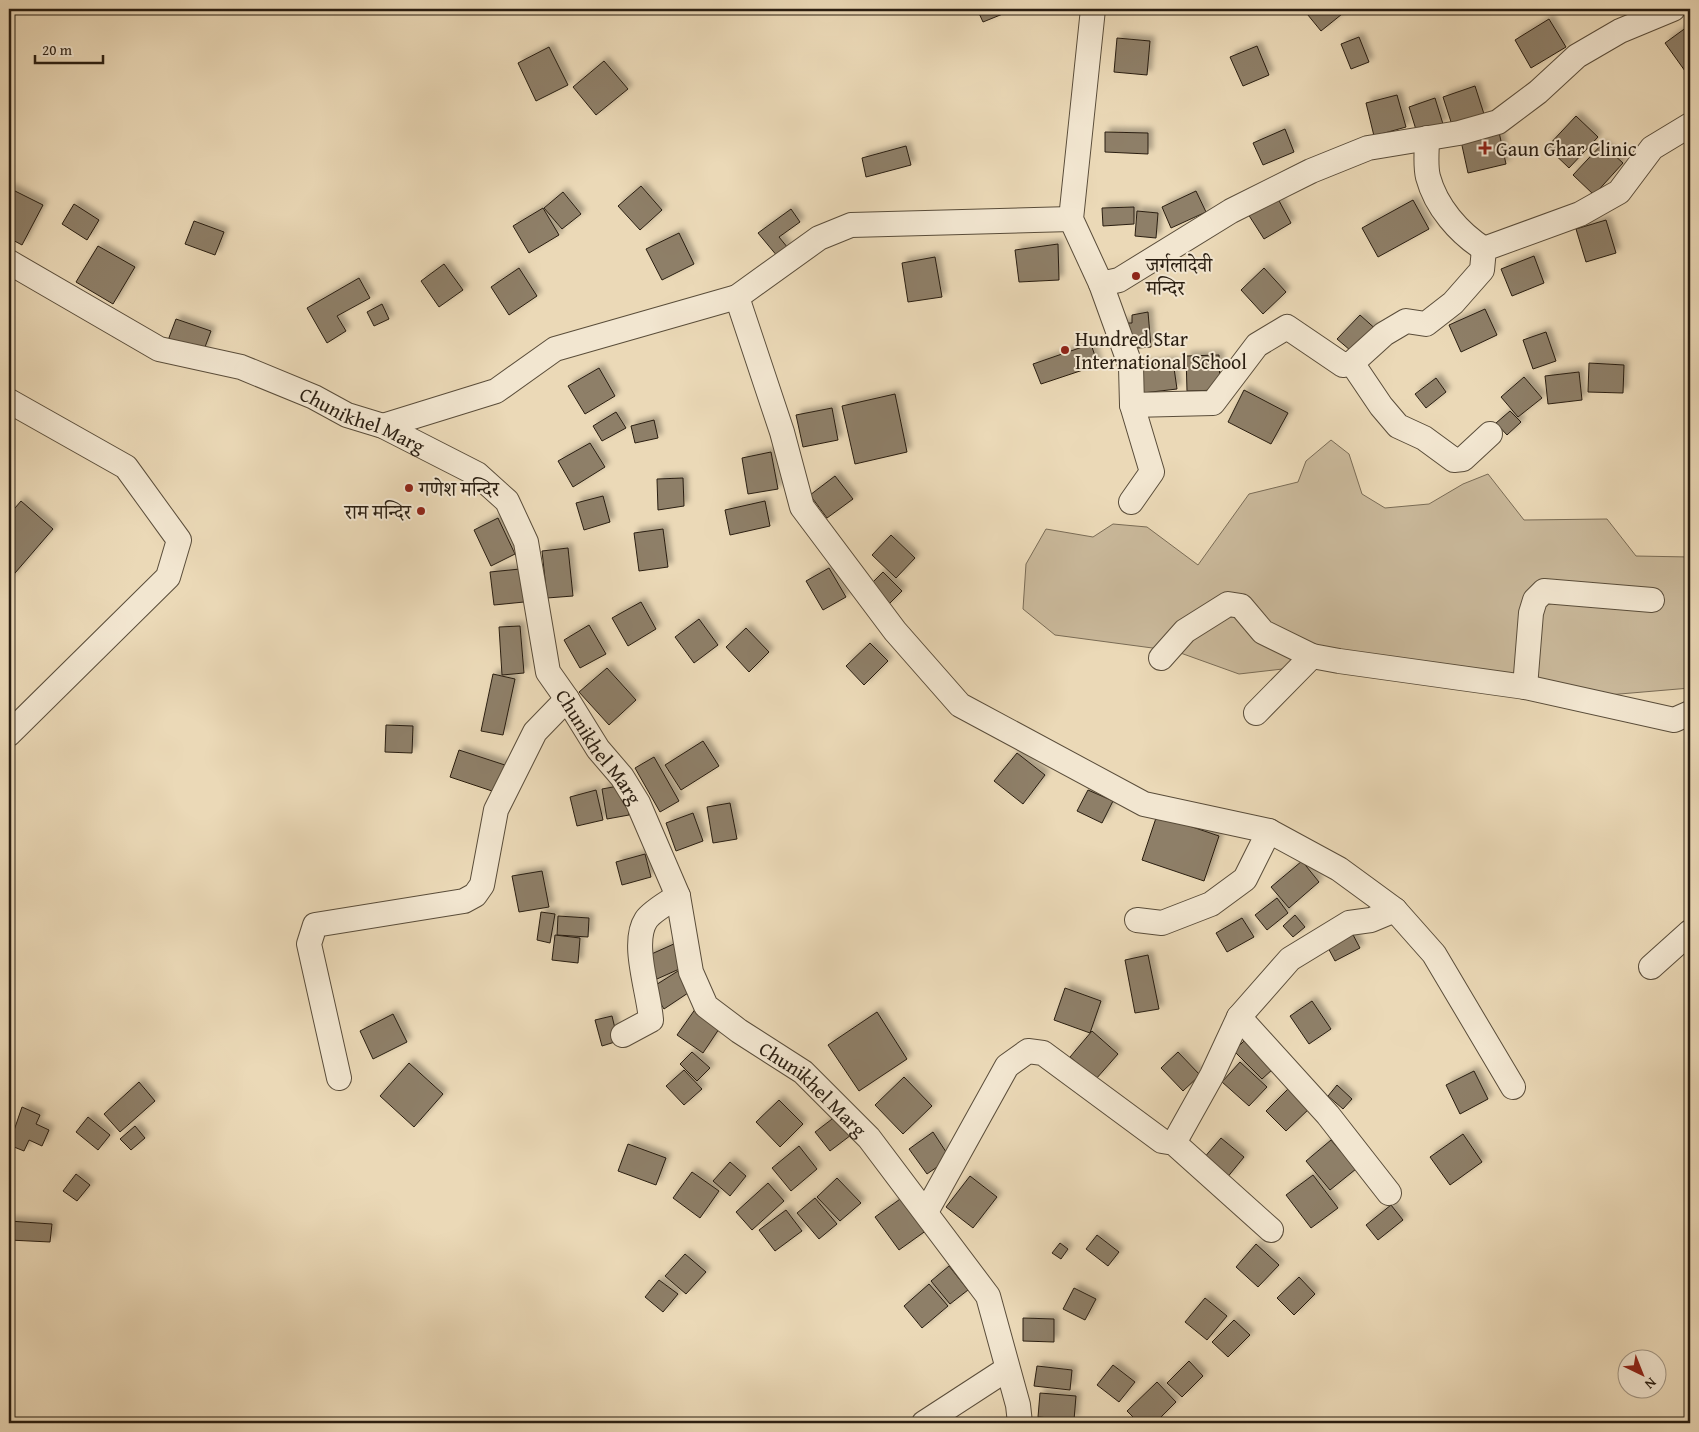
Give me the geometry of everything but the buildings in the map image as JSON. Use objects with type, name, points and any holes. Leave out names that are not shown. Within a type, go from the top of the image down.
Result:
[{"type":"street","points":[[1093,9],[1071,219],[1101,284],[1131,367],[1132,405],[1152,472],[1131,502]]},
{"type":"street","points":[[1101,284],[1120,280],[1231,211],[1311,170],[1368,148],[1459,133],[1498,122],[1538,92],[1577,56],[1620,31],[1673,9]]},
{"type":"street","points":[[1484,249],[1580,214],[1619,192],[1652,148],[1690,125]]},
{"type":"street","points":[[1427,138],[1428,176],[1443,209],[1468,238],[1484,249]]},
{"type":"street","points":[[383,426],[496,391],[556,350],[737,296],[820,238],[851,225],[1071,219]]},
{"type":"street","points":[[1132,405],[1213,403],[1257,345],[1287,327],[1343,365],[1352,363],[1384,334],[1406,321],[1426,324],[1453,303],[1482,270],[1484,249]]},
{"type":"street","name":"Chunikhel Marg","points":[[9,262],[159,348],[241,367],[314,397],[347,414],[383,426],[477,474],[507,501],[526,542],[548,672],[567,698],[598,749],[622,777],[638,803],[678,896],[691,972],[706,1006],[739,1031],[803,1072],[869,1138],[926,1212],[988,1296],[1018,1405],[1020,1423]]},
{"type":"street","points":[[737,296],[782,432],[802,506],[895,631],[960,705],[1144,804],[1268,831],[1339,869],[1395,910],[1434,954],[1513,1087]]},
{"type":"street","points":[[1352,363],[1381,406],[1398,426],[1424,438],[1454,460],[1464,460],[1490,434]]},
{"type":"street","points":[[9,401],[126,467],[179,540],[168,577],[9,734]]},
{"type":"street","points":[[1524,687],[1530,613],[1535,600],[1544,591],[1652,600]]},
{"type":"street","points":[[1160,658],[1185,631],[1228,604],[1241,606],[1263,632],[1312,656],[1524,687],[1674,720],[1690,713]]},
{"type":"street","points":[[1256,713],[1312,656]]},
{"type":"street","points":[[339,1078],[309,944],[315,925],[464,901],[475,895],[482,886],[496,810],[535,732],[567,698]]},
{"type":"street","points":[[1137,920],[1162,924],[1210,904],[1245,879],[1268,831]]},
{"type":"street","points":[[623,1035],[651,1020],[650,1001],[638,948],[646,919],[678,896]]},
{"type":"street","points":[[1174,1143],[1212,1075],[1239,1017],[1290,960],[1349,923],[1371,920],[1395,910]]},
{"type":"street","points":[[1652,967],[1690,932]]},
{"type":"street","points":[[1239,1017],[1328,1115],[1389,1193]]},
{"type":"street","points":[[926,1212],[1008,1066],[1028,1051],[1043,1053],[1162,1141],[1174,1143],[1271,1230]]},
{"type":"street","points":[[924,1423],[1007,1369]]},
{"type":"shaded area","points":[[1331,440],[1349,454],[1362,494],[1385,508],[1429,504],[1463,484],[1488,474],[1524,520],[1607,519],[1636,556],[1690,557],[1690,688],[1561,699],[1335,663],[1239,674],[1175,651],[1055,635],[1023,609],[1026,564],[1046,529],[1093,537],[1113,524],[1147,527],[1198,565],[1249,494],[1298,482],[1306,461]]},
{"type":"place","name":"Gaun Ghar Clinic","points":[[1485,148]]},
{"type":"place","name":"जर्गलादेवी मन्दिर","points":[[1136,276]]},
{"type":"place","name":"Hundred Star International School","points":[[1065,350]]},
{"type":"place","name":"गणेश मन्दिर","points":[[409,488]]},
{"type":"place","name":"राम मन्दिर","points":[[421,511]]}]
